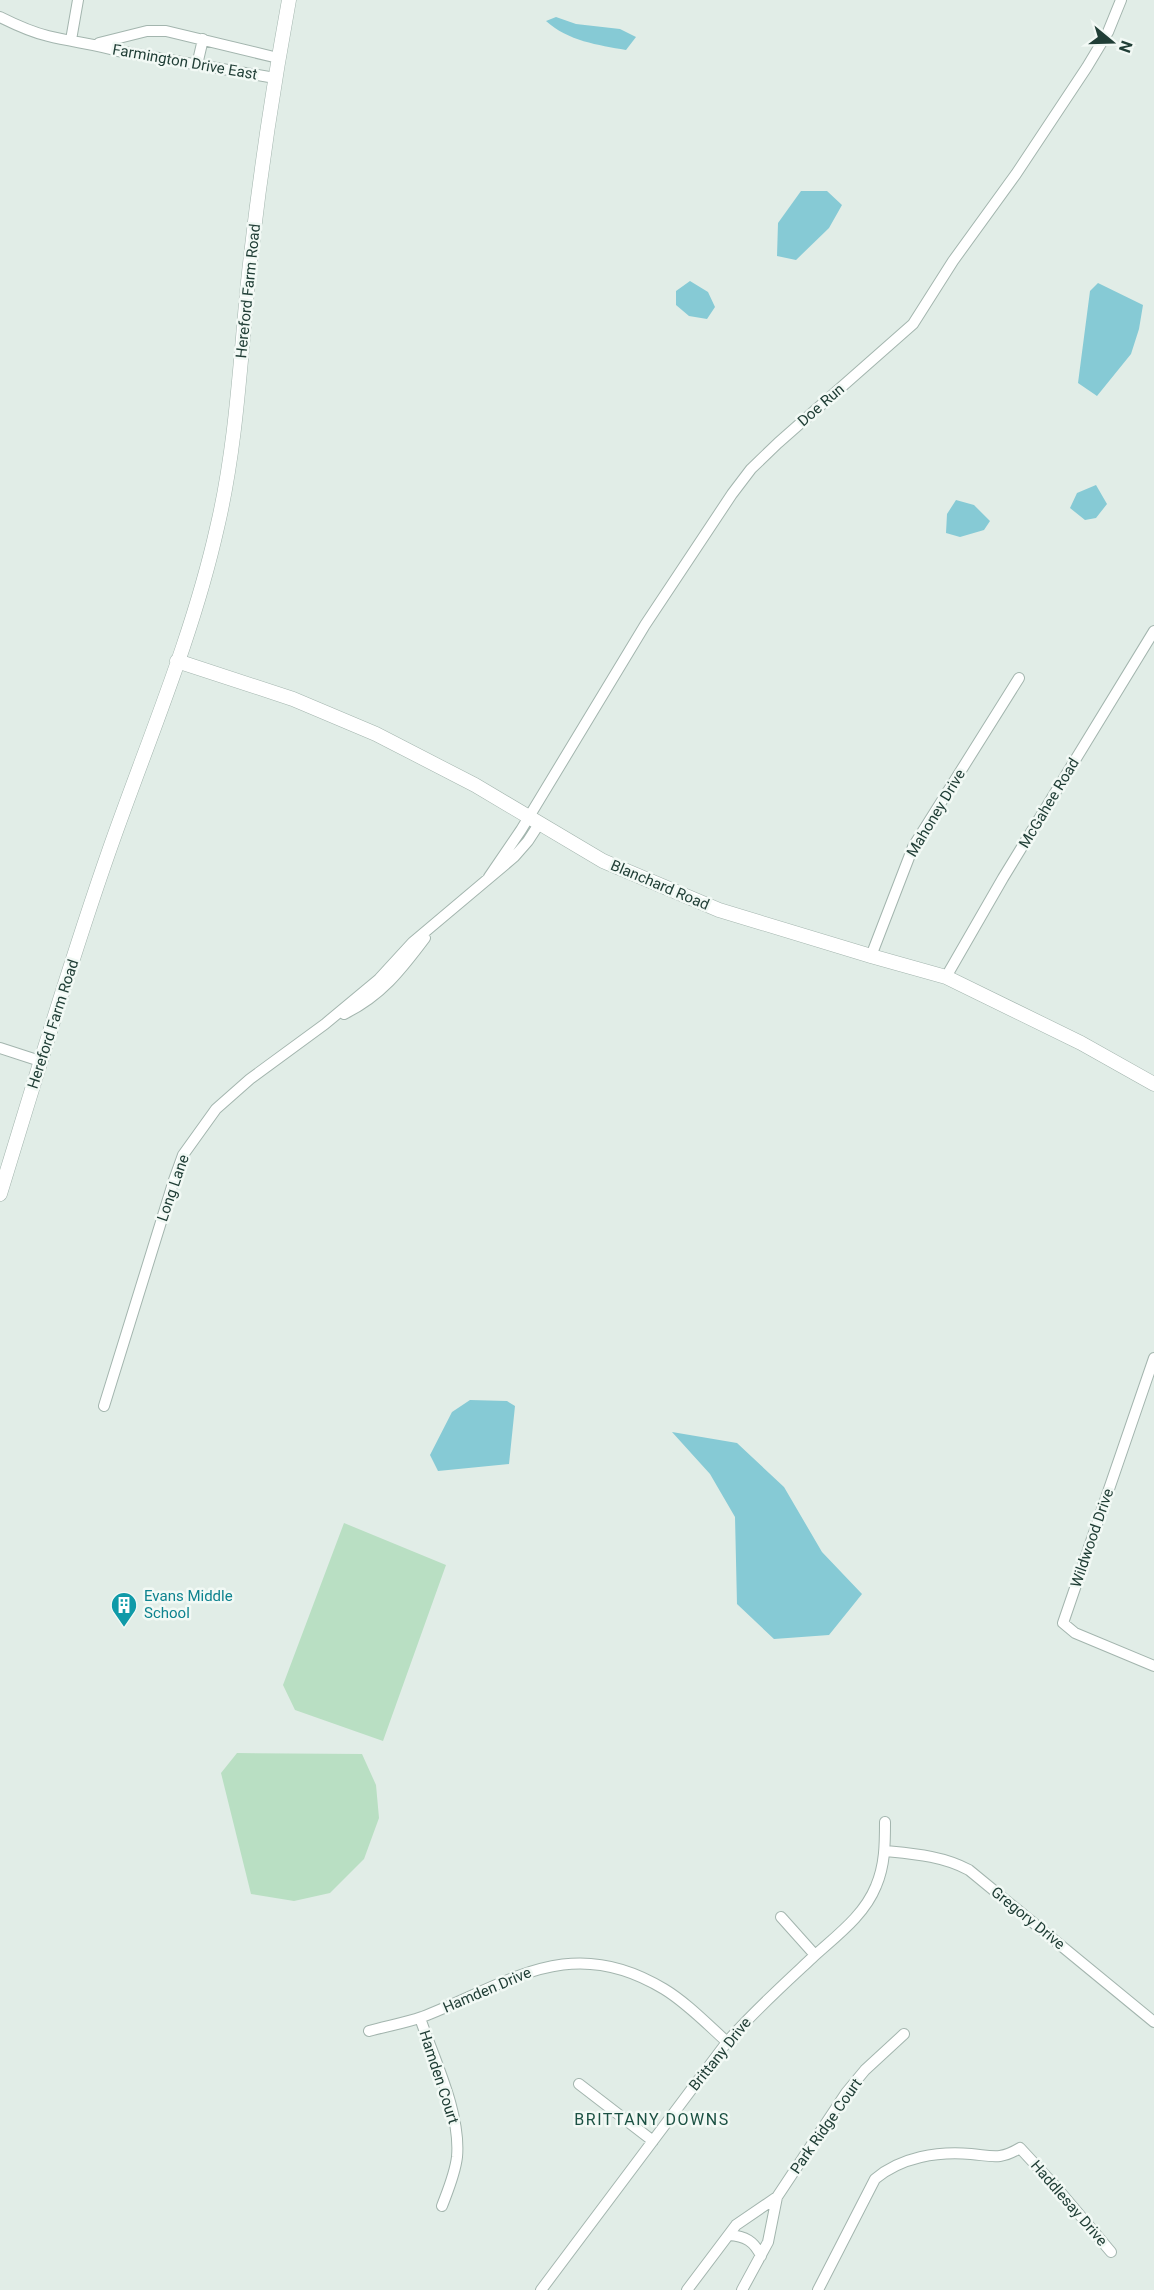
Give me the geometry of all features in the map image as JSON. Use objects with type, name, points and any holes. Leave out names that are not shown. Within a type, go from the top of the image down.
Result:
[{"type":"street","points":[[71,40],[78,0]]},
{"type":"street","name":"Hereford Farm Road","points":[[0,1194],[40,1061],[108,854],[203,582],[224,495],[233,434],[250,262],[275,78],[289,0]]},
{"type":"street","name":"Doe Run","points":[[534,821],[645,625],[732,494],[751,469],[778,442],[913,324],[953,261],[1016,174],[1087,67],[1108,32],[1121,0]]},
{"type":"street","name":"Farmington Drive East","points":[[0,17],[31,31],[118,51],[275,78]]},
{"type":"street","name":"Farmington Drive East","points":[[95,44],[147,31],[166,31],[278,58]]},
{"type":"street","points":[[197,65],[203,39]]},
{"type":"street","name":"Hereford Farm Road","points":[[108,854],[111,823],[138,745],[179,633],[203,582]]},
{"type":"street","name":"McGahee Road","points":[[946,977],[1154,631]]},
{"type":"street","name":"Blanchard Road","points":[[177,661],[293,699],[376,734],[475,785],[603,861],[720,910],[946,977],[1081,1043],[1154,1084]]},
{"type":"street","name":"Mahoney Drive","points":[[871,956],[913,847],[1019,678]]},
{"type":"street","name":"Long Lane","points":[[104,1406],[183,1155],[216,1109],[250,1079],[325,1024],[349,1011],[388,984],[404,968],[439,918],[489,877],[534,821]]},
{"type":"street","points":[[0,1048],[40,1061]]},
{"type":"street","name":"Wildwood Drive","points":[[1154,1358],[1064,1623],[1075,1633],[1154,1666]]},
{"type":"street","name":"Brittany Drive","points":[[541,2290],[727,2042],[753,2013],[839,1935],[866,1905],[876,1887],[885,1851],[885,1822]]},
{"type":"street","name":"Gregory Drive","points":[[885,1851],[939,1857],[969,1870],[1154,2022]]},
{"type":"street","points":[[781,1917],[815,1955]]},
{"type":"street","name":"Hamden Drive","points":[[369,2031],[420,2018],[542,1967],[590,1962],[643,1977],[666,1990],[727,2042]]},
{"type":"street","name":"Hamden Court","points":[[420,2018],[451,2106],[457,2133],[457,2158],[451,2185],[442,2206]]},
{"type":"street","points":[[1153,2033],[1154,2028]]},
{"type":"street","name":"Park Ridge Court","points":[[742,2290],[771,2235],[777,2197],[846,2093],[865,2070],[904,2034]]},
{"type":"street","points":[[579,2084],[653,2141]]},
{"type":"street","name":"Haddlesay Drive","points":[[818,2290],[875,2179],[888,2168],[915,2158],[944,2153],[997,2157],[1008,2155],[1020,2148],[1111,2252]]},
{"type":"street","name":"Park Ridge Court","points":[[687,2290],[742,2220],[777,2197]]},
{"type":"street","points":[[729,2235],[745,2237],[757,2248],[760,2256]]},
{"type":"green space","points":[[344,1523],[446,1565],[383,1741],[295,1710],[283,1685]]},
{"type":"green space","points":[[237,1753],[362,1754],[376,1785],[379,1818],[364,1859],[330,1893],[294,1901],[251,1894],[221,1773]]},
{"type":"water","points":[[556,17],[576,24],[620,29],[636,37],[626,50],[594,44],[574,38],[546,21]]},
{"type":"water","points":[[801,191],[827,191],[842,205],[829,228],[796,260],[777,256],[778,223]]},
{"type":"water","points":[[690,281],[708,292],[715,307],[707,319],[689,316],[676,305],[676,291]]},
{"type":"water","points":[[1098,283],[1143,305],[1139,329],[1131,354],[1097,396],[1078,383],[1090,291]]},
{"type":"water","points":[[1096,485],[1107,504],[1096,518],[1085,520],[1070,508],[1077,493]]},
{"type":"water","points":[[956,500],[974,505],[990,521],[984,530],[960,537],[946,533],[947,514]]},
{"type":"water","points":[[470,1400],[507,1401],[515,1406],[509,1464],[438,1471],[430,1455],[452,1412]]},
{"type":"water","points":[[672,1432],[737,1443],[784,1487],[822,1552],[862,1594],[829,1635],[774,1639],[737,1604],[735,1517],[710,1474]]},
{"type":"place","name":"Evans Middle School","points":[[124,1628]]},
{"type":"district","name":"BRITTANY DOWNS","points":[[652,2119]]}]
